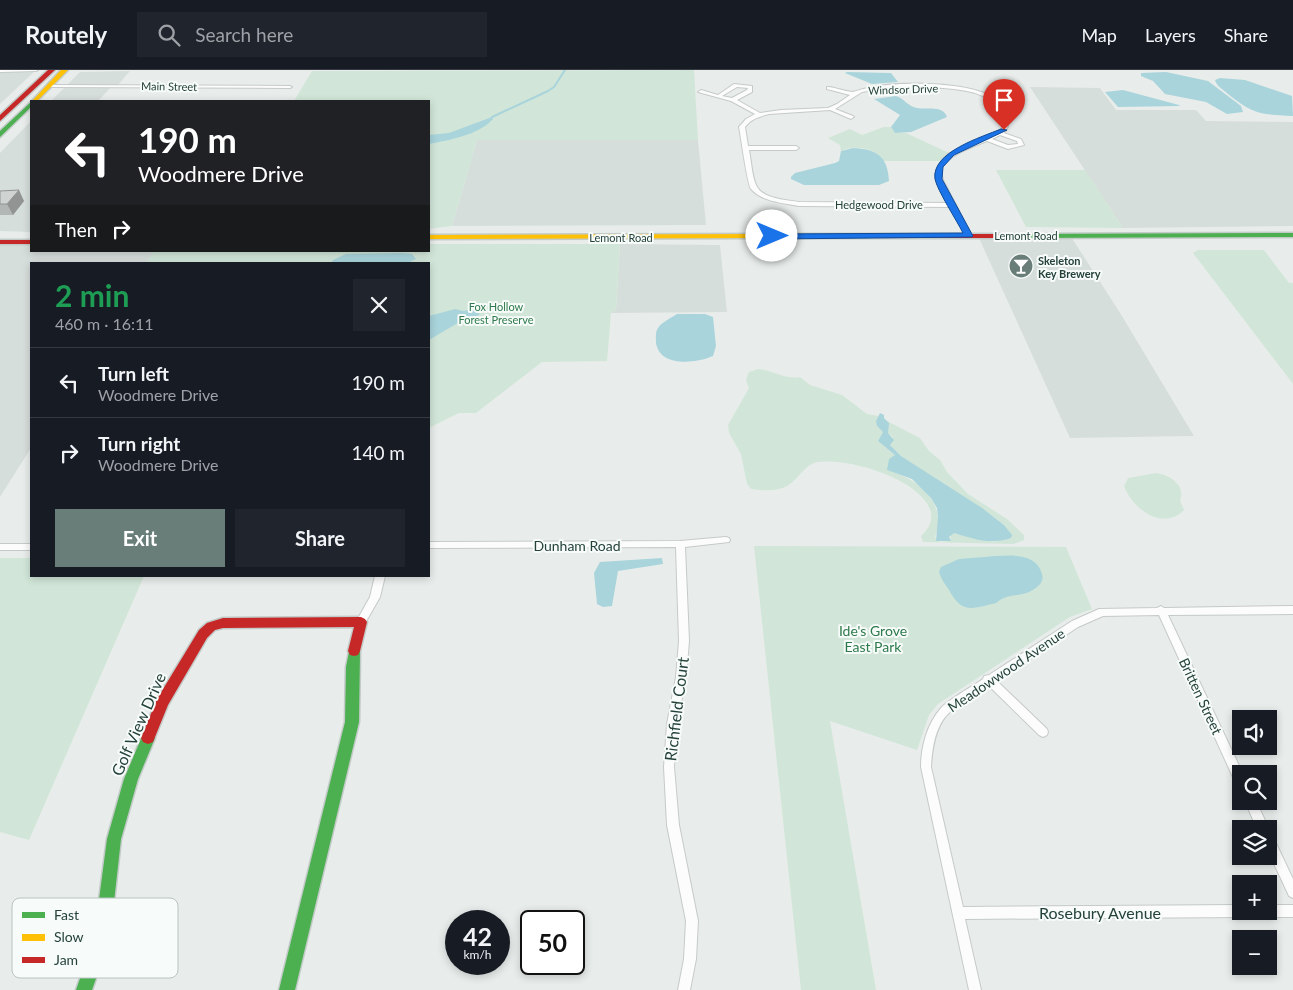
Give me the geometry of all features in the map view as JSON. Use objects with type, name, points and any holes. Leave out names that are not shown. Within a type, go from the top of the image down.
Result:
[{"type":"main road","points":[[0,119],[43,75],[65,70]]},
{"type":"main road","points":[[33,100],[43,75]]},
{"type":"main road","points":[[0,135],[30,104]]},
{"type":"main road","points":[[0,234],[30,235]]},
{"type":"main road","name":"Lemont Road","points":[[430,237],[1293,235]]},
{"type":"main road","points":[[0,242],[30,242]]},
{"type":"main road","points":[[287,990],[352,722],[354,696],[352,660],[361,622]]},
{"type":"main road","name":"Golf View Drive","points":[[106,898],[111,857],[118,820],[130,779],[159,710],[203,634],[211,626],[223,623],[361,622]]},
{"type":"main road","name":"Golf View Drive","points":[[84,990],[88,978]]},
{"type":"street","name":"Main Street","points":[[0,71],[43,75],[290,87]]},
{"type":"street","points":[[720,95],[736,85],[750,87],[750,91],[733,100]]},
{"type":"street","points":[[829,88],[854,94]]},
{"type":"street","name":"Windsor Drive","points":[[744,123],[758,114],[831,109],[854,94],[875,88],[960,88],[978,91],[989,97],[1002,113]]},
{"type":"street","points":[[700,92],[720,95],[758,114]]},
{"type":"street","points":[[831,109],[851,117]]},
{"type":"street","points":[[969,236],[939,179],[940,167],[952,154],[1000,133],[1006,125],[1002,113]]},
{"type":"street","name":"Hedgewood Drive","points":[[744,123],[742,129],[750,182],[762,195],[779,201],[804,204],[954,205]]},
{"type":"street","points":[[987,139],[1008,147],[1021,145],[1019,140],[1000,133]]},
{"type":"street","points":[[745,148],[796,148]]},
{"type":"street","name":"Dunham Road","points":[[430,545],[680,544],[726,540]]},
{"type":"street","name":"Richfield Court","points":[[680,544],[684,641],[681,677],[672,724],[668,767],[673,825],[692,921],[690,959],[684,990]]},
{"type":"street","points":[[0,547],[30,547]]},
{"type":"street","points":[[361,622],[375,597],[380,577]]},
{"type":"street","name":"Britten Street","points":[[1161,610],[1233,765]]},
{"type":"street","name":"Meadowwood Avenue","points":[[975,990],[928,778],[926,752],[932,730],[945,710],[988,679],[1086,618],[1114,611],[1293,610]]},
{"type":"street","points":[[988,679],[1043,732]]},
{"type":"street","points":[[1277,858],[1293,892]]},
{"type":"street","name":"Rosebury Avenue","points":[[958,913],[1232,911]]},
{"type":"street","points":[[1277,911],[1293,911]]},
{"type":"shaded area","points":[[0,70],[36,70],[0,104]]},
{"type":"shaded area","points":[[130,71],[118,85],[113,85],[99,100],[52,100],[80,72]]},
{"type":"shaded area","points":[[1030,87],[1100,88],[1116,110],[1196,110],[1206,121],[1293,122],[1293,226],[1123,228]]},
{"type":"shaded area","points":[[30,122],[30,232],[0,231],[0,153]]},
{"type":"shaded area","points":[[477,140],[698,140],[706,225],[452,226]]},
{"type":"shaded area","points":[[1070,235],[1122,316],[1194,436],[1070,438],[978,236]]},
{"type":"shaded area","points":[[0,244],[30,244],[30,252],[153,252],[147,262],[30,262],[30,450],[0,497]]},
{"type":"shaded area","points":[[620,244],[720,245],[727,312],[611,313],[616,309]]},
{"type":"green space","points":[[694,70],[698,140],[477,140],[452,226],[430,229],[430,100],[295,100],[312,71]]},
{"type":"green space","points":[[884,127],[891,127],[895,133],[906,133],[949,153],[940,161],[883,161],[880,156],[864,148],[852,148],[841,151],[840,145],[828,138],[850,129],[862,135]]},
{"type":"green space","points":[[996,170],[1085,170],[1123,228],[1026,227]]},
{"type":"green space","name":"Fox Hollow Forest Preserve","points":[[430,244],[620,244],[616,309],[611,313],[607,361],[542,362],[476,413],[459,413],[430,428],[430,262],[147,262],[153,252],[430,252]]},
{"type":"green space","points":[[1198,250],[1264,250],[1289,283],[1293,283],[1293,384],[1193,253]]},
{"type":"green space","points":[[758,369],[789,377],[800,377],[810,385],[842,395],[867,414],[878,416],[877,426],[883,432],[878,441],[895,455],[892,472],[913,481],[929,496],[937,514],[938,525],[935,537],[940,542],[950,541],[951,534],[954,533],[993,542],[1011,538],[1004,525],[994,517],[901,456],[890,445],[893,437],[888,433],[887,421],[920,438],[929,451],[940,460],[947,472],[968,494],[1007,519],[1024,535],[1024,540],[1014,544],[923,542],[921,536],[928,528],[931,520],[931,511],[926,502],[906,484],[892,477],[861,466],[845,463],[813,463],[789,485],[781,489],[751,489],[747,484],[741,454],[729,433],[728,425],[749,388],[746,380],[749,372]]},
{"type":"green space","points":[[1156,473],[1176,482],[1181,490],[1180,501],[1184,510],[1166,519],[1157,518],[1141,509],[1128,494],[1124,486],[1128,478]]},
{"type":"green space","name":"Ide's Grove East Park","points":[[754,546],[1066,547],[1092,609],[1070,617],[938,704],[929,715],[917,750],[830,721],[876,990],[801,990]]},
{"type":"green space","points":[[0,558],[30,558],[30,577],[144,577],[29,840],[0,832]]},
{"type":"water","points":[[1166,72],[1208,81],[1241,106],[1243,112],[1227,114],[1206,102],[1165,94],[1153,81],[1141,76],[1141,73]]},
{"type":"water","points":[[845,73],[891,73],[898,82],[872,84]]},
{"type":"water","points":[[1220,78],[1245,80],[1292,96],[1293,116],[1265,114],[1251,110],[1219,86],[1215,80]]},
{"type":"water","points":[[1123,90],[1180,106],[1118,107],[1105,92]]},
{"type":"water","points":[[896,96],[914,107],[938,109],[945,113],[947,117],[911,132],[895,133],[891,127],[900,115],[874,99]]},
{"type":"water","points":[[492,117],[493,119],[487,125],[472,133],[430,144],[430,135],[449,133]]},
{"type":"water","points":[[853,148],[868,150],[879,155],[886,165],[889,181],[879,185],[804,185],[791,179],[795,173],[839,161],[841,151]]},
{"type":"water","points":[[402,253],[412,254],[416,259],[409,262],[332,262],[346,254]]},
{"type":"water","points":[[455,309],[463,311],[480,310],[479,315],[456,324],[430,339],[430,316]]},
{"type":"water","points":[[677,314],[705,314],[713,317],[716,346],[713,356],[689,362],[680,362],[664,357],[656,343],[657,330],[662,324]]},
{"type":"water","points":[[880,413],[884,415],[884,418],[889,423],[888,433],[894,440],[890,445],[901,456],[982,508],[1004,525],[1012,535],[1011,538],[989,541],[954,533],[949,537],[951,541],[936,541],[937,508],[931,498],[912,479],[887,470],[889,459],[895,455],[878,441],[883,432],[877,426],[876,421]]},
{"type":"water","points":[[1018,556],[1033,561],[1039,566],[1043,576],[1042,581],[1032,591],[1007,597],[996,603],[980,607],[968,608],[958,603],[939,572],[941,567],[959,559]]},
{"type":"water","points":[[662,558],[663,564],[618,571],[612,606],[603,607],[597,604],[594,573],[600,562]]},
{"type":"building","points":[[19,190],[7,204],[0,204],[0,191]]},
{"type":"waterway","points":[[492,117],[548,91],[554,87],[565,70]]},
{"type":"traffic: fast","points":[[0,135],[30,105]]},
{"type":"traffic: fast","points":[[1017,236],[1293,235]]},
{"type":"traffic: fast","points":[[287,990],[352,722],[352,667],[354,651]]},
{"type":"traffic: fast","points":[[107,898],[114,839],[131,779],[148,738]]},
{"type":"traffic: fast","points":[[84,990],[88,978]]},
{"type":"traffic: slow","points":[[35,100],[65,70]]},
{"type":"traffic: slow","points":[[430,237],[778,236]]},
{"type":"traffic: jam","points":[[0,119],[52,70]]},
{"type":"traffic: jam","points":[[778,236],[1017,236]]},
{"type":"traffic: jam","points":[[0,242],[30,242]]},
{"type":"traffic: jam","points":[[148,738],[162,703],[203,634],[211,626],[223,623],[361,622],[354,651]]},
{"type":"place","name":"Skeleton Key Brewery","points":[[1021,266]]},
{"type":"route","points":[[772,236],[969,236],[954,205],[944,191],[938,171],[942,163],[952,154],[1004,130]]}]
